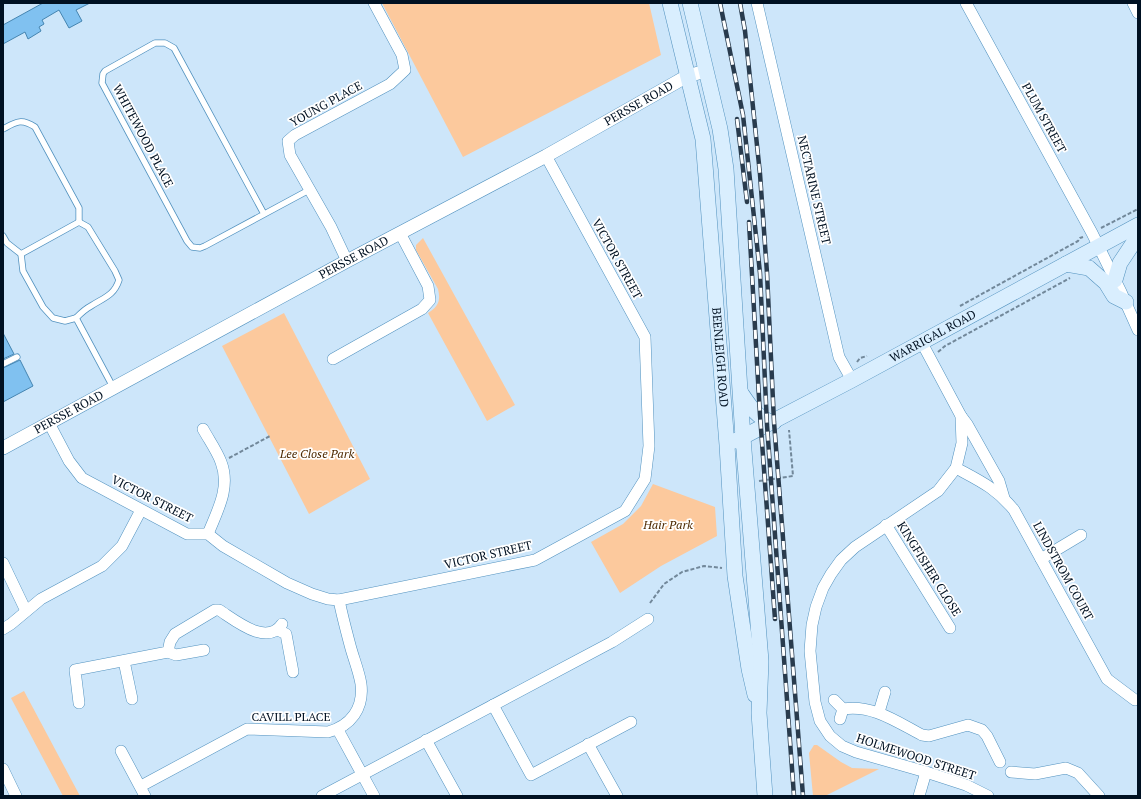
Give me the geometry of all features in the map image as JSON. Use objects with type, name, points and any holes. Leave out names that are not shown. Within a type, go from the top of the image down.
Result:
[{"type":"main road","name":"BEENLEIGH ROAD","points":[[670,3],[703,139],[727,445],[735,576],[749,669],[759,713]]},
{"type":"main road","name":"BEENLEIGH ROAD","points":[[690,3],[720,129],[726,169],[743,438],[762,661],[759,713],[765,796]]},
{"type":"main road","name":"WARRIGAL ROAD","points":[[727,445],[774,422],[849,374],[922,342],[1068,271],[1099,246],[1138,225]]},
{"type":"main road","points":[[1115,280],[1120,263],[1138,236]]},
{"type":"main road","points":[[1068,271],[1089,268],[1106,283],[1114,296],[1126,302]]},
{"type":"main road","points":[[741,393],[748,404],[760,415],[767,421],[774,422]]},
{"type":"street","name":"YOUNG PLACE","points":[[347,261],[331,227],[290,155],[288,142],[295,135],[390,84],[405,70],[402,55],[374,3]]},
{"type":"street","name":"NECTARINE STREET","points":[[757,3],[839,357],[849,374]]},
{"type":"street","name":"PLUM STREET","points":[[966,3],[1099,246],[1138,330]]},
{"type":"street","points":[[1133,3],[1138,13]]},
{"type":"street","name":"PERSSE ROAD","points":[[3,448],[347,261],[546,156],[687,76],[706,71]]},
{"type":"street","name":"VICTOR STREET","points":[[49,423],[69,461],[82,478],[187,534],[208,534],[222,546],[287,583],[323,598],[339,600],[535,560],[625,511],[645,479],[649,446],[644,337],[546,156]]},
{"type":"street","points":[[333,359],[422,309],[430,300],[428,286],[400,233]]},
{"type":"street","name":"HOLMEWOOD STREET","points":[[922,342],[961,416],[962,444],[956,468],[938,490],[855,547],[838,565],[823,588],[816,607],[812,625],[810,651],[814,702],[820,722],[830,736],[842,746],[856,752],[966,785],[988,796]]},
{"type":"street","points":[[961,416],[999,481],[1004,498]]},
{"type":"street","points":[[203,429],[221,462],[225,478],[224,491],[208,534]]},
{"type":"street","name":"LINDSTROM COURT","points":[[956,468],[992,488],[1004,498],[1014,510],[1107,679],[1135,700]]},
{"type":"street","points":[[3,629],[12,624],[41,599],[102,566],[122,546],[141,510]]},
{"type":"street","name":"KINGFISHER CLOSE","points":[[886,525],[950,628]]},
{"type":"street","points":[[1041,559],[1081,535]]},
{"type":"street","points":[[3,563],[26,611]]},
{"type":"street","name":"CAVILL PLACE","points":[[121,751],[143,791],[248,729],[328,732],[338,730],[354,718],[360,702],[361,684],[339,600]]},
{"type":"street","points":[[168,652],[170,642],[175,634],[215,610],[219,610],[256,632],[268,633],[280,627],[286,634],[293,672]]},
{"type":"street","points":[[322,796],[612,642],[648,619]]},
{"type":"street","points":[[635,638],[636,626]]},
{"type":"street","points":[[79,703],[74,670],[168,652],[176,655],[204,650]]},
{"type":"street","points":[[124,661],[132,699]]},
{"type":"street","points":[[879,712],[885,692]]},
{"type":"street","points":[[834,700],[842,714],[854,707],[879,712],[922,735],[929,736],[968,725],[982,730],[987,736],[1000,762]]},
{"type":"street","points":[[493,705],[531,775],[631,722]]},
{"type":"street","points":[[338,730],[374,796]]},
{"type":"street","points":[[426,740],[456,796]]},
{"type":"street","points":[[588,744],[617,796]]},
{"type":"street","points":[[1011,772],[1034,774],[1066,768],[1078,773],[1099,796]]},
{"type":"street","points":[[3,769],[16,796]]},
{"type":"street","points":[[919,796],[926,772]]},
{"type":"lane","name":"WHITEWOOD PLACE","points":[[264,214],[174,48],[165,43],[155,43],[105,71],[103,74],[102,83],[187,241],[192,247],[200,248],[205,246],[309,190]]},
{"type":"lane","points":[[3,130],[15,122],[22,121],[35,127],[79,208],[79,222]]},
{"type":"lane","points":[[21,254],[79,222]]},
{"type":"lane","points":[[3,236],[7,244],[21,254],[23,271],[43,307],[53,318],[65,321],[76,318],[89,306],[111,294],[117,287],[119,280],[88,227],[79,222]]},
{"type":"lane","points":[[76,318],[113,387]]},
{"type":"lane","points":[[3,364],[17,357]]},
{"type":"path","points":[[1099,229],[1138,209]]},
{"type":"path","points":[[958,307],[1078,241],[1084,236]]},
{"type":"path","points":[[938,352],[945,346],[1068,271]]},
{"type":"path","points":[[849,374],[860,358],[873,353]]},
{"type":"path","points":[[759,481],[793,476],[789,430]]},
{"type":"path","points":[[221,462],[270,436]]},
{"type":"path","points":[[650,603],[664,584],[682,572],[704,566],[723,568]]},
{"type":"green space","points":[[382,3],[649,3],[661,55],[463,157]]},
{"type":"green space","points":[[423,238],[515,405],[487,421],[428,313],[436,306],[439,297],[438,289],[416,250],[416,245]]},
{"type":"green space","name":"Lee Close Park","points":[[284,313],[370,479],[309,514],[222,346]]},
{"type":"green space","name":"Hair Park","points":[[653,484],[715,507],[717,536],[661,566],[620,593],[591,542],[623,524],[641,506]]},
{"type":"green space","points":[[24,691],[80,796],[63,796],[11,698]]},
{"type":"green space","points":[[814,745],[817,745],[852,768],[879,769],[825,796],[813,796],[809,753]]},
{"type":"building","points":[[43,3],[90,3],[76,10],[82,21],[69,28],[59,10],[42,20],[44,24],[39,27],[41,31],[28,39],[25,32],[3,44],[3,25]]},
{"type":"building","points":[[3,333],[14,354],[3,359]]},
{"type":"building","points":[[20,360],[33,386],[3,402],[3,368]]},
{"type":"railway","points":[[720,3],[743,115],[760,273],[767,425],[794,796]]},
{"type":"railway","points":[[740,3],[745,31],[760,174],[767,273],[774,422],[803,796]]},
{"type":"railway","points":[[737,119],[747,202]]},
{"type":"railway","points":[[749,222],[760,415],[775,619]]}]
